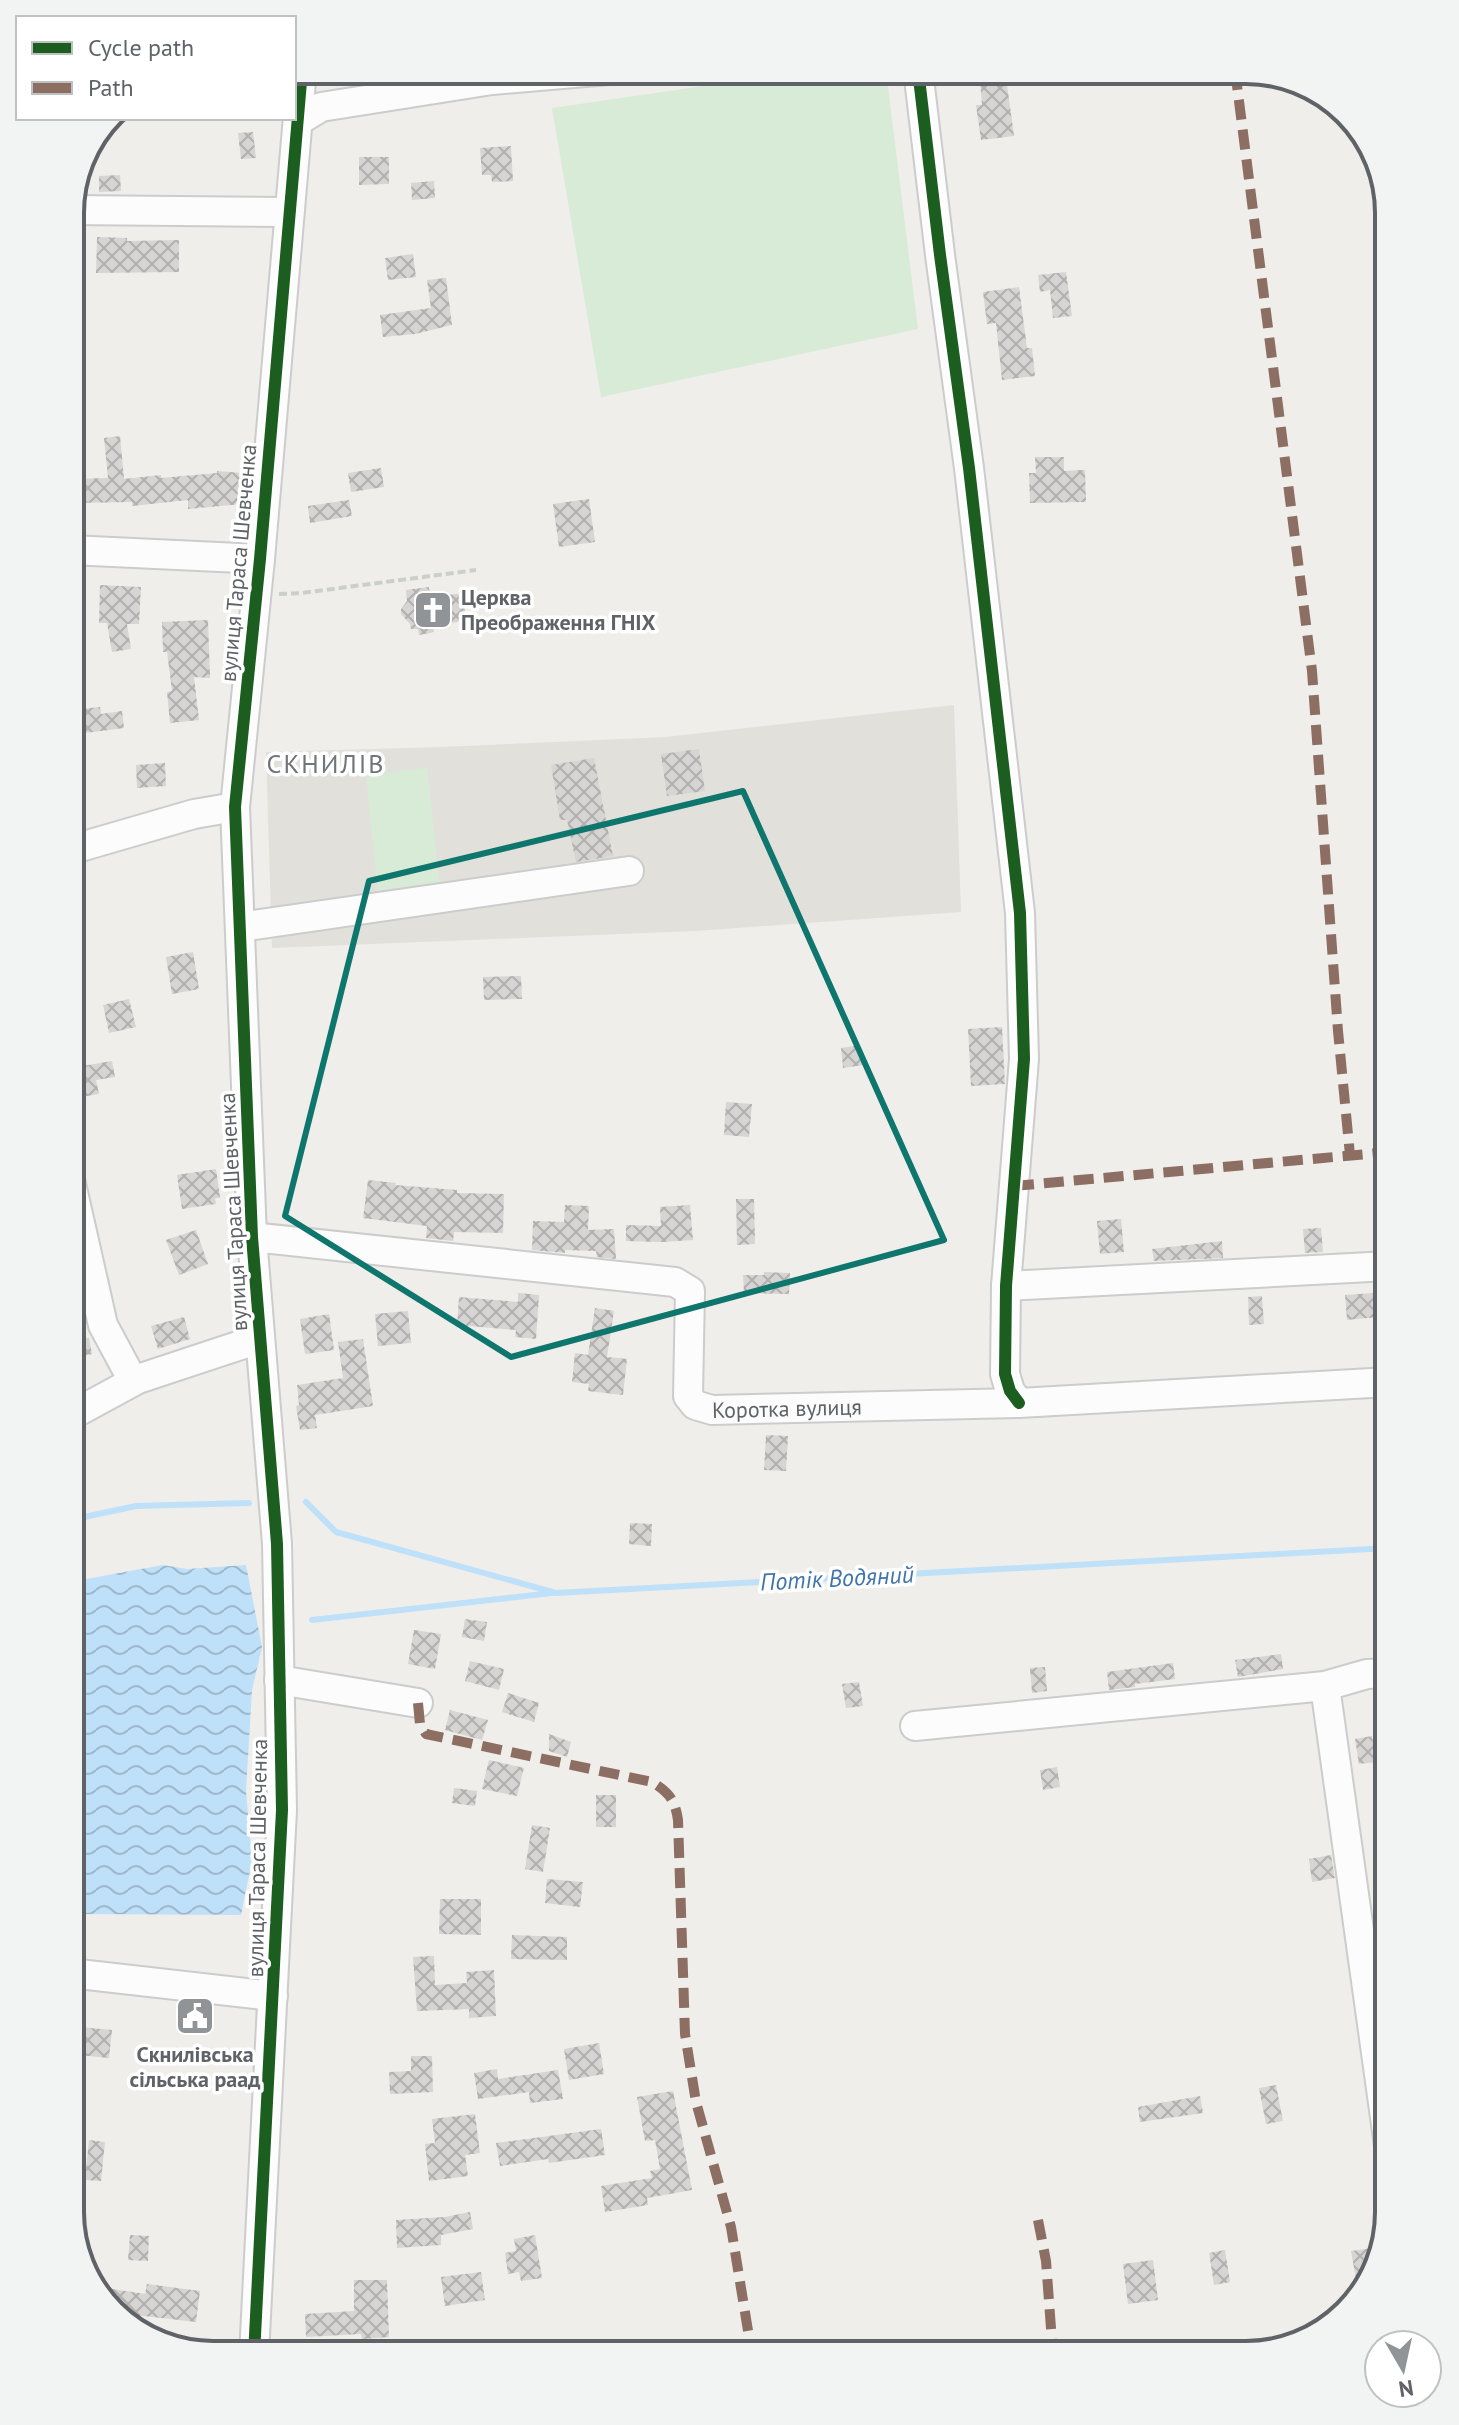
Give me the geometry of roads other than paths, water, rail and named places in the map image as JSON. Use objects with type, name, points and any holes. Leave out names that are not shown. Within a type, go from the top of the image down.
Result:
[{"type":"street","name":"вулиця Тараса Шевченка","points":[[255,2341],[282,1810],[277,1544],[252,1237],[235,807],[301,84]]},
{"type":"street","points":[[298,121],[321,107],[467,84]]},
{"type":"street","points":[[920,84],[969,468],[1020,913],[1024,1059],[1006,1286],[1005,1374],[1010,1391],[1019,1403]]},
{"type":"street","points":[[84,203],[289,212]]},
{"type":"street","points":[[84,551],[260,559]]},
{"type":"street","points":[[84,846],[194,814],[235,807]]},
{"type":"street","points":[[240,927],[629,871]]},
{"type":"street","name":"Коротка вулиця","points":[[252,1237],[675,1282],[690,1291],[688,1396],[695,1405],[712,1410],[1019,1403],[1375,1383]]},
{"type":"street","points":[[84,1241],[103,1325],[133,1381]]},
{"type":"street","points":[[1006,1286],[1375,1267]]},
{"type":"street","points":[[84,1408],[133,1381],[259,1339]]},
{"type":"street","points":[[915,1726],[1325,1686],[1375,1674]]},
{"type":"street","points":[[279,1680],[418,1703]]},
{"type":"street","points":[[1325,1686],[1375,2045]]},
{"type":"street","points":[[84,1975],[273,1996]]},
{"type":"water","points":[[163,1565],[187,1569],[246,1565],[262,1647],[252,1690],[246,1791],[252,1861],[241,1915],[84,1914],[84,1579]]},
{"type":"waterway","name":"Потік Водяний","points":[[306,1502],[336,1532],[556,1593],[1375,1549]]},
{"type":"waterway","name":"Потік Водяний","points":[[84,1517],[136,1506],[249,1503]]},
{"type":"waterway","points":[[312,1620],[552,1593]]},
{"type":"place","name":"Церква Преображення ГНІХ","points":[[433,610]]},
{"type":"place","name":"Скнилівська сільська раад","points":[[195,2016]]},
{"type":"district","name":"СКНИЛІВ","points":[[326,763]]}]
